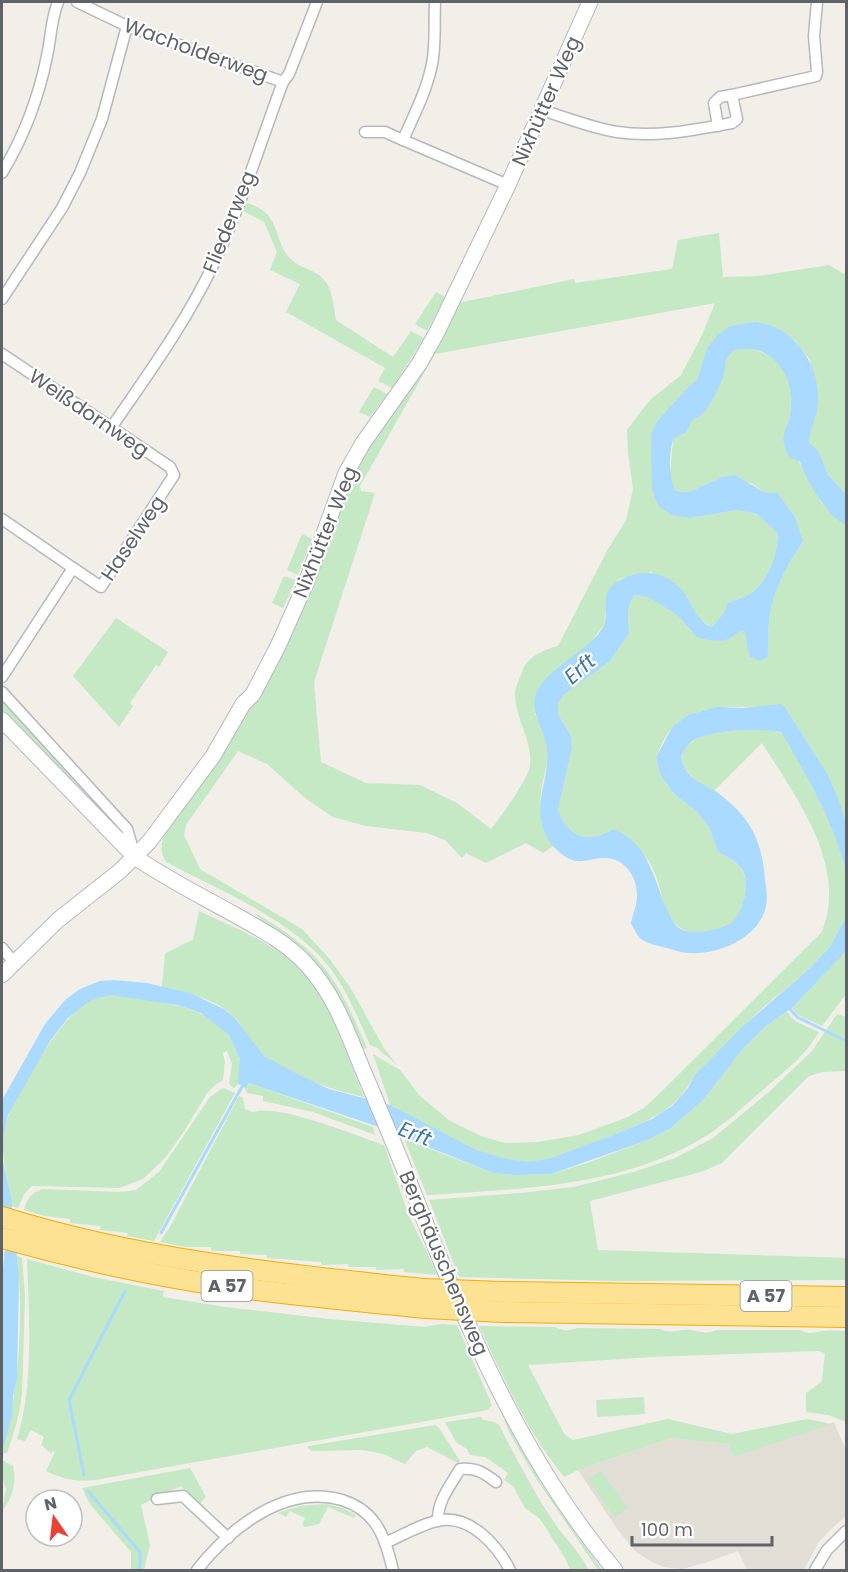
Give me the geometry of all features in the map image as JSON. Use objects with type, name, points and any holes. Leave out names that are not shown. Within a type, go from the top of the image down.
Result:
[{"type":"highway","name":"A 57","points":[[2,1217],[29,1226],[135,1251],[198,1263],[274,1273],[503,1312],[846,1317]]},
{"type":"highway","name":"A 57","points":[[2,1238],[130,1269],[197,1282],[272,1292],[424,1298],[501,1292],[846,1297]]},
{"type":"main road","name":"Nixhütter Weg","points":[[2,975],[58,920],[135,857],[149,842],[201,772],[243,704],[253,694],[278,646],[306,583],[346,473],[363,443],[398,395],[433,340],[508,185],[590,2]]},
{"type":"main road","name":"Berghäuschensweg","points":[[2,720],[135,857],[159,873],[270,934],[300,957],[321,981],[333,1001],[373,1092],[438,1253],[508,1410],[559,1496],[615,1570]]},
{"type":"street","points":[[2,173],[19,140],[39,87],[57,2]]},
{"type":"street","name":"Wacholderweg","points":[[77,2],[127,26],[283,82]]},
{"type":"street","name":"Fliederweg","points":[[111,428],[175,335],[215,260],[283,82],[289,74],[317,2]]},
{"type":"street","points":[[403,140],[430,74],[434,50],[435,2]]},
{"type":"street","points":[[718,126],[714,103],[720,97],[816,76],[814,24],[817,2]]},
{"type":"street","points":[[2,299],[52,224],[80,173],[102,118],[127,26]]},
{"type":"street","points":[[542,110],[592,126],[628,133],[672,133],[732,123],[737,119],[732,95]]},
{"type":"street","points":[[365,132],[385,132],[508,185]]},
{"type":"street","name":"Weißdornweg","points":[[2,354],[170,467],[174,473]]},
{"type":"street","name":"Haselweg","points":[[2,677],[73,568],[101,587],[172,480],[174,473]]},
{"type":"street","points":[[2,519],[73,568]]},
{"type":"street","points":[[2,692],[126,829],[135,857]]},
{"type":"street","points":[[2,948],[14,962]]},
{"type":"street","points":[[438,1521],[442,1499],[460,1468],[474,1468],[482,1471],[496,1482]]},
{"type":"street","points":[[157,1499],[183,1496],[228,1538]]},
{"type":"street","points":[[197,1570],[228,1538],[264,1510],[292,1500],[323,1496],[349,1502],[361,1508],[375,1523],[385,1543],[393,1570]]},
{"type":"street","points":[[385,1543],[438,1521],[454,1520],[481,1534],[492,1544],[510,1570]]},
{"type":"street","points":[[815,1570],[827,1550],[846,1531]]},
{"type":"shaded area","points":[[834,1422],[846,1450],[846,1516],[818,1543],[804,1570],[747,1569],[738,1551],[682,1569],[664,1567],[650,1561],[635,1551],[618,1530],[578,1470],[671,1438],[728,1444],[734,1457]]},
{"type":"green space","points":[[245,202],[258,207],[268,215],[284,249],[293,261],[324,279],[331,292],[336,320],[393,357],[411,331],[424,338],[392,388],[378,381],[385,368],[286,312],[300,284],[270,270],[277,252],[264,222],[242,210]]},
{"type":"green space","points":[[719,233],[723,277],[758,276],[829,265],[846,273],[846,494],[828,475],[819,452],[809,442],[809,433],[816,415],[817,400],[810,360],[796,342],[777,328],[703,361],[697,380],[658,420],[652,489],[691,518],[737,510],[757,514],[778,534],[774,559],[757,589],[727,603],[725,611],[712,627],[699,619],[687,596],[651,572],[620,579],[608,591],[604,625],[535,714],[546,744],[547,760],[541,804],[553,846],[543,853],[526,843],[486,863],[466,853],[462,858],[445,840],[427,833],[366,826],[333,817],[306,799],[267,764],[238,751],[186,825],[184,835],[200,869],[302,929],[328,957],[350,987],[384,1048],[397,1065],[370,1045],[344,990],[318,954],[300,938],[256,909],[166,862],[162,848],[164,834],[230,736],[351,475],[458,303],[574,279],[575,283],[672,269],[678,240]],"holes":[[[715,303],[702,335],[681,375],[649,401],[627,430],[633,489],[626,520],[607,551],[558,646],[537,654],[522,672],[515,691],[516,703],[527,738],[530,766],[519,789],[491,829],[457,803],[420,785],[366,783],[321,762],[314,682],[375,493],[361,491],[360,486],[435,354]]]},
{"type":"green space","points":[[436,292],[445,297],[427,331],[415,324]]},
{"type":"green space","points":[[749,347],[774,360],[786,373],[791,390],[791,400],[784,435],[822,504],[846,525],[846,822],[827,773],[785,707],[725,707],[709,709],[682,719],[667,734],[656,757],[660,774],[674,794],[696,811],[709,827],[718,852],[739,865],[746,884],[742,906],[731,923],[714,930],[693,932],[681,928],[673,920],[667,910],[654,871],[636,847],[613,829],[595,837],[580,836],[562,820],[558,810],[572,748],[571,736],[558,714],[558,703],[565,694],[609,662],[629,634],[629,609],[635,595],[648,596],[676,614],[691,631],[725,641],[741,630],[745,632],[749,656],[768,657],[768,631],[773,600],[782,578],[803,542],[795,517],[778,493],[764,492],[751,483],[722,477],[689,492],[675,491],[670,476],[673,438],[687,432],[691,422],[704,413],[724,375],[726,360],[733,351]]},
{"type":"green space","points":[[374,387],[387,394],[370,417],[359,412]]},
{"type":"green space","points":[[302,534],[312,539],[298,575],[287,570]]},
{"type":"green space","points":[[284,576],[296,580],[283,608],[272,603]]},
{"type":"green space","points":[[116,618],[168,652],[159,667],[156,665],[130,703],[133,706],[119,727],[73,676]]},
{"type":"green space","points":[[2,700],[96,806],[120,829],[118,831],[41,754],[2,710]]},
{"type":"green space","points":[[765,729],[781,732],[806,773],[837,841],[846,871],[846,917],[829,948],[810,968],[758,1012],[694,1076],[680,1097],[663,1112],[587,1146],[551,1159],[529,1162],[510,1160],[474,1150],[390,1105],[373,1054],[400,1070],[420,1096],[450,1121],[481,1136],[505,1143],[538,1142],[579,1135],[628,1117],[644,1108],[658,1095],[822,932],[828,913],[829,888],[826,865],[810,822],[762,743],[714,791],[689,774],[681,756],[689,744],[710,734]]},
{"type":"green space","points":[[199,911],[251,935],[276,950],[309,979],[337,1028],[364,1097],[326,1086],[289,1071],[266,1057],[254,1045],[237,1020],[221,1007],[202,998],[162,987],[165,954],[193,940]]},
{"type":"green space","points":[[255,913],[297,941],[325,969],[346,1003],[367,1048],[360,1050],[274,929]]},
{"type":"green space","points":[[846,950],[846,994],[822,1026],[798,1015],[792,1008]]},
{"type":"green space","points":[[111,995],[189,1009],[223,1027],[234,1042],[240,1060],[238,1084],[234,1088],[229,1084],[232,1064],[227,1051],[223,1053],[225,1062],[223,1080],[207,1093],[165,1158],[143,1179],[119,1188],[32,1186],[24,1194],[18,1208],[11,1206],[4,1161],[3,1134],[14,1103],[37,1062],[65,1023],[89,1001]]},
{"type":"green space","points":[[787,1012],[795,1021],[819,1032],[807,1049],[727,1121],[706,1136],[674,1153],[641,1166],[571,1182],[427,1195],[404,1139],[493,1173],[551,1174],[587,1163],[648,1140],[671,1128],[703,1100],[743,1049],[766,1026]]},
{"type":"green space","points":[[837,1014],[846,1017],[846,1071],[823,1072],[809,1076],[722,1163],[701,1172],[590,1201],[598,1250],[846,1258],[846,1280],[618,1281],[459,1277],[429,1200],[573,1187],[634,1172],[675,1158],[713,1138],[770,1091],[812,1051]]},
{"type":"green space","points":[[249,1083],[373,1127],[375,1135],[313,1112],[263,1101],[263,1096],[247,1093],[245,1088]]},
{"type":"green space","points":[[223,1088],[235,1093],[154,1241],[127,1236],[128,1233],[100,1230],[101,1226],[70,1223],[70,1219],[45,1216],[24,1210],[30,1197],[42,1189],[120,1192],[136,1190],[159,1172],[210,1097]]},
{"type":"green space","points":[[239,1096],[243,1098],[245,1109],[253,1112],[264,1110],[298,1116],[384,1145],[409,1216],[438,1275],[404,1272],[404,1269],[376,1270],[376,1267],[349,1267],[348,1264],[321,1265],[321,1262],[267,1258],[267,1255],[240,1254],[240,1251],[211,1251],[211,1247],[185,1247],[160,1242]]},
{"type":"green space","points":[[17,1256],[22,1258],[25,1297],[22,1393],[10,1446],[7,1453],[2,1453],[16,1380],[20,1331]]},
{"type":"green space","points":[[27,1259],[93,1277],[164,1291],[163,1297],[225,1307],[425,1327],[441,1324],[457,1325],[492,1405],[488,1410],[95,1480],[82,1481],[64,1478],[46,1471],[55,1452],[52,1451],[52,1454],[41,1445],[44,1437],[31,1430],[25,1441],[17,1439],[26,1396],[28,1373]]},
{"type":"green space","points":[[479,1326],[706,1332],[716,1330],[800,1330],[809,1333],[846,1331],[846,1422],[828,1415],[806,1412],[806,1393],[822,1381],[825,1353],[818,1351],[652,1357],[528,1365],[565,1435],[573,1440],[668,1419],[732,1434],[807,1419],[831,1424],[734,1457],[728,1444],[671,1438],[564,1477],[528,1423]]},
{"type":"green space","points":[[644,1397],[645,1414],[597,1417],[596,1400]]},
{"type":"green space","points":[[502,1414],[550,1494],[602,1570],[598,1570],[535,1477],[510,1434]]},
{"type":"green space","points":[[481,1417],[483,1420],[499,1425],[544,1507],[589,1570],[570,1570],[540,1519],[525,1508],[513,1486],[504,1480],[508,1473],[485,1457],[470,1455],[467,1449],[456,1442],[445,1422]]},
{"type":"green space","points":[[435,1425],[460,1461],[458,1463],[427,1447],[416,1451],[405,1464],[383,1454],[363,1450],[311,1451],[307,1447],[309,1446]]},
{"type":"green space","points":[[2,1460],[13,1466],[14,1484],[11,1496],[2,1511],[6,1489],[2,1476]]},
{"type":"green space","points":[[190,1468],[206,1497],[199,1505],[181,1486],[141,1505],[150,1545],[144,1570],[131,1570],[131,1552],[89,1503],[84,1488],[82,1488]]},
{"type":"green space","points":[[601,1471],[628,1508],[615,1517],[588,1480]]},
{"type":"green space","points":[[327,1504],[356,1515],[354,1518],[328,1507],[319,1524],[306,1527],[302,1525],[305,1518],[290,1511],[286,1517],[278,1513],[300,1506]]},
{"type":"water","name":"Erft","points":[[756,322],[777,328],[789,336],[806,355],[811,366],[818,390],[818,402],[809,442],[819,452],[828,475],[846,494],[846,525],[825,506],[807,479],[800,462],[789,457],[784,443],[784,431],[790,413],[791,395],[784,371],[772,358],[758,350],[733,351],[726,360],[724,375],[716,394],[704,413],[691,422],[687,432],[673,439],[670,471],[675,491],[689,492],[722,477],[735,475],[764,492],[778,493],[795,517],[803,541],[782,578],[773,600],[768,631],[768,657],[760,661],[749,656],[745,632],[741,631],[725,641],[697,637],[676,614],[648,597],[635,595],[629,609],[629,634],[609,662],[565,694],[558,703],[558,714],[571,736],[572,748],[558,810],[562,819],[567,827],[580,836],[595,837],[613,829],[635,843],[648,863],[672,919],[677,926],[691,932],[706,931],[732,922],[742,905],[746,883],[741,868],[718,852],[709,827],[696,811],[674,794],[660,774],[656,757],[673,726],[688,715],[717,707],[742,708],[780,704],[785,707],[827,773],[846,822],[846,871],[826,816],[810,782],[781,732],[748,730],[723,732],[701,737],[687,746],[681,756],[687,772],[697,781],[715,791],[748,822],[761,853],[767,899],[762,917],[755,927],[736,942],[713,951],[686,953],[650,944],[638,936],[631,924],[637,890],[629,870],[624,865],[611,859],[572,860],[560,853],[548,839],[541,816],[547,750],[534,704],[539,687],[547,678],[598,634],[605,621],[607,593],[621,579],[643,573],[665,577],[682,591],[700,618],[712,627],[725,611],[727,603],[750,594],[757,589],[767,575],[774,559],[778,534],[757,514],[737,510],[691,518],[672,515],[658,506],[652,489],[651,434],[658,420],[697,380],[707,348],[719,334],[730,326]]},
{"type":"water","name":"Erft","points":[[846,917],[846,950],[844,953],[792,1008],[766,1026],[743,1049],[703,1100],[671,1128],[648,1140],[551,1174],[493,1173],[376,1126],[249,1083],[245,1088],[238,1084],[240,1059],[229,1035],[201,1013],[177,1005],[111,995],[88,1002],[68,1018],[50,1041],[8,1115],[4,1133],[3,1161],[11,1198],[19,1277],[17,1379],[12,1415],[2,1453],[2,1282],[5,1245],[2,1214],[2,1100],[45,1024],[65,1000],[80,989],[100,981],[114,980],[147,983],[190,993],[224,1009],[235,1018],[264,1056],[303,1077],[329,1089],[390,1105],[476,1150],[506,1159],[529,1162],[552,1158],[608,1137],[652,1119],[672,1106],[688,1088],[694,1076],[741,1028],[810,968],[829,948]]},
{"type":"waterway","points":[[789,1008],[797,1017],[846,1041]]},
{"type":"waterway","points":[[161,1233],[244,1083]]},
{"type":"waterway","points":[[84,1475],[69,1400],[125,1291]]},
{"type":"waterway","points":[[88,1491],[140,1552],[138,1570]]}]
